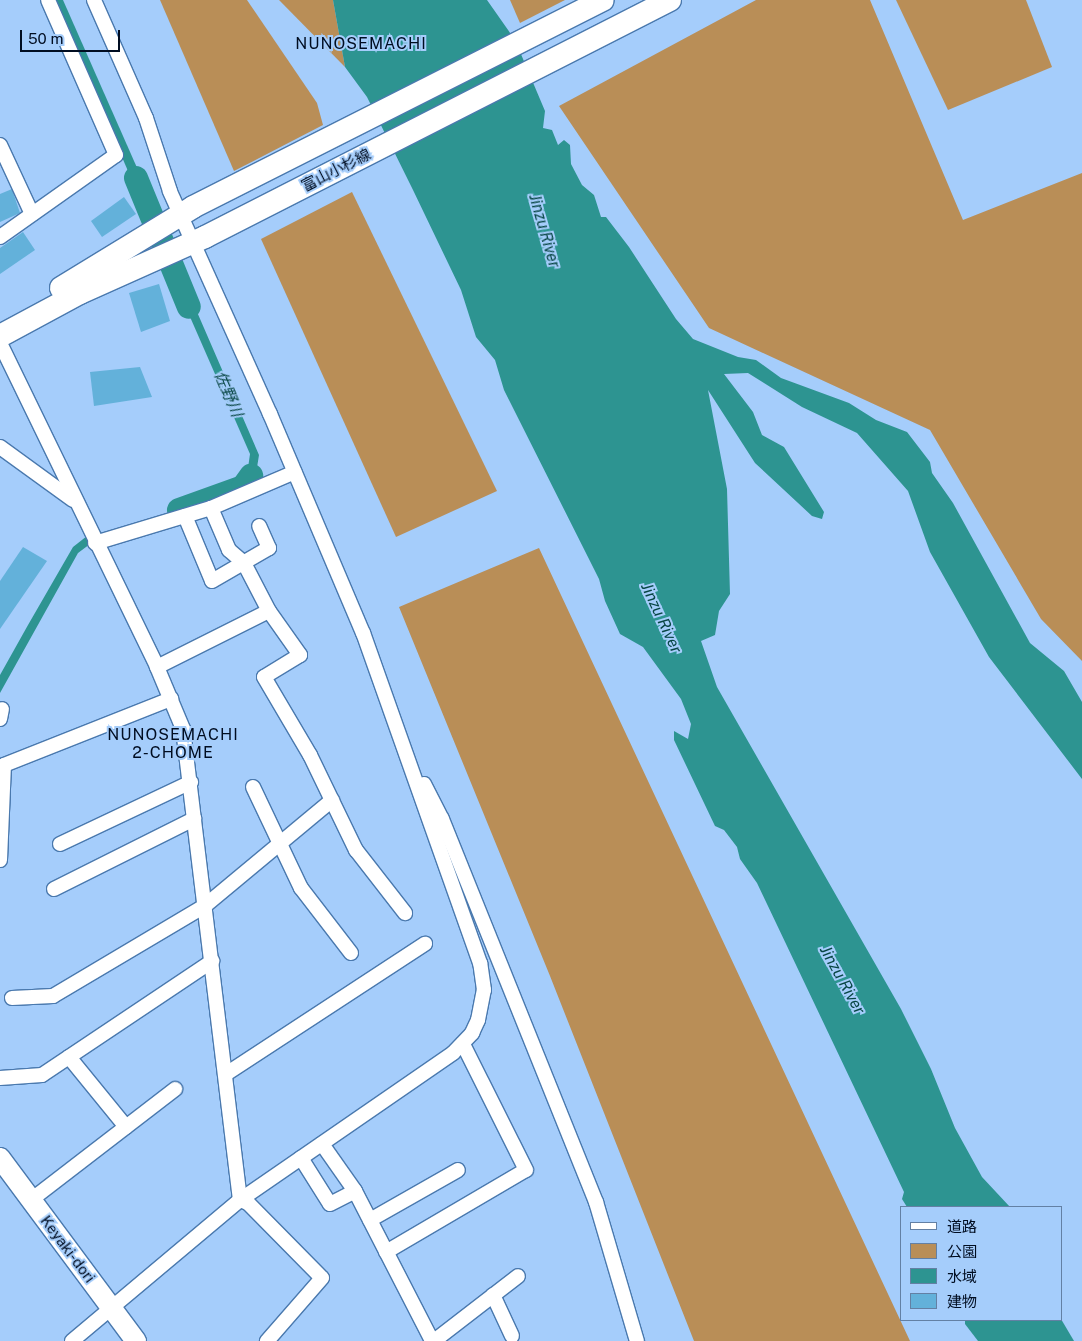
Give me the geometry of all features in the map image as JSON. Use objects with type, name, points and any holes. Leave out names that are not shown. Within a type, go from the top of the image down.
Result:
[{"type":"main road","name":"富山小杉線","points":[[0,336],[45,299],[186,210],[603,0]]},
{"type":"main road","name":"富山小杉線","points":[[0,336],[80,293],[199,239],[670,0]]},
{"type":"street","points":[[0,237],[116,155],[48,0]]},
{"type":"street","points":[[72,1341],[111,1306],[240,1200],[463,1044],[472,1032],[482,1006],[480,964],[362,633],[199,239],[94,0]]},
{"type":"street","points":[[0,144],[32,214]]},
{"type":"street","points":[[0,343],[74,500],[157,668],[183,729],[206,905],[240,1200]]},
{"type":"street","points":[[0,447],[74,500]]},
{"type":"street","points":[[95,543],[212,508],[295,472]]},
{"type":"street","points":[[212,508],[229,550],[244,563],[269,611],[300,654],[264,677],[310,755],[356,850],[405,913]]},
{"type":"street","points":[[185,516],[212,581],[269,548],[259,526]]},
{"type":"street","points":[[157,668],[269,611]]},
{"type":"street","points":[[0,860],[2,760],[171,699]]},
{"type":"street","points":[[403,744],[442,819],[544,1066],[596,1202],[637,1341]]},
{"type":"street","points":[[60,844],[191,782]]},
{"type":"street","points":[[253,787],[301,888],[351,953]]},
{"type":"street","points":[[12,998],[53,996],[206,905],[332,800]]},
{"type":"street","points":[[54,889],[194,818]]},
{"type":"street","points":[[226,1074],[425,944]]},
{"type":"street","points":[[0,1078],[42,1075],[212,960]]},
{"type":"street","points":[[386,1252],[526,1170],[463,1044]]},
{"type":"street","points":[[69,1056],[126,1127]]},
{"type":"street","points":[[31,1200],[175,1090]]},
{"type":"street","points":[[322,1144],[355,1191],[428,1339],[518,1276]]},
{"type":"street","name":"Keyaki-dori","points":[[0,1158],[136,1341]]},
{"type":"street","points":[[301,1158],[330,1204],[355,1191]]},
{"type":"street","points":[[370,1220],[458,1170]]},
{"type":"street","points":[[240,1200],[248,1203],[322,1278],[268,1341]]},
{"type":"street","points":[[493,1295],[512,1336]]},
{"type":"green space","points":[[160,0],[247,0],[317,103],[323,125],[234,171]]},
{"type":"green space","points":[[279,0],[333,0],[345,67]]},
{"type":"green space","points":[[510,0],[565,0],[520,23]]},
{"type":"green space","points":[[756,0],[870,0],[963,220],[1082,173],[1082,661],[1041,619],[930,430],[709,328],[559,106]]},
{"type":"green space","points":[[896,0],[1026,0],[1052,67],[948,110]]},
{"type":"green space","points":[[352,192],[497,491],[396,537],[261,239]]},
{"type":"green space","points":[[539,548],[910,1341],[694,1341],[550,976],[399,607]]},
{"type":"water","points":[[55,0],[63,0],[153,204],[145,211]]},
{"type":"water","name":"Jinzu River","points":[[333,0],[487,0],[515,40],[545,111],[543,128],[552,130],[558,145],[564,140],[570,145],[571,164],[582,185],[594,195],[601,217],[606,217],[629,247],[676,319],[693,339],[738,357],[756,360],[781,378],[849,403],[876,420],[907,432],[930,462],[932,473],[953,503],[1030,643],[1064,671],[1082,702],[1082,779],[989,657],[930,552],[908,491],[857,433],[802,407],[748,373],[724,374],[753,412],[762,435],[784,447],[824,512],[822,519],[812,516],[755,463],[708,390],[727,489],[730,594],[719,611],[715,635],[701,641],[717,687],[901,1009],[931,1069],[955,1128],[982,1177],[1009,1206],[906,1206],[902,1199],[904,1192],[757,883],[740,859],[737,847],[724,830],[715,826],[674,740],[674,731],[688,739],[691,724],[681,699],[643,647],[620,634],[605,601],[599,579],[504,390],[495,360],[476,337],[461,290],[413,190],[367,97],[345,67]]},
{"type":"water","points":[[181,275],[259,455],[255,480],[249,488],[228,498],[223,491],[239,484],[247,475],[250,454],[173,278]]},
{"type":"water","points":[[87,536],[90,544],[78,553],[0,693],[0,675],[73,547]]},
{"type":"water","points":[[965,1321],[1062,1321],[1074,1341],[978,1341],[965,1324]]},
{"type":"building","points":[[12,189],[20,213],[0,222],[0,194]]},
{"type":"building","points":[[124,197],[136,214],[102,237],[91,221]]},
{"type":"building","points":[[23,232],[35,250],[0,274],[0,248]]},
{"type":"building","points":[[159,284],[170,321],[141,332],[129,293]]},
{"type":"building","points":[[140,367],[152,397],[94,406],[90,372]]},
{"type":"building","points":[[23,547],[47,561],[0,629],[0,581]]},
{"type":"waterway","name":"佐野川","points":[[136,178],[189,307]]},
{"type":"waterway","name":"佐野川","points":[[179,510],[243,487],[251,476]]},
{"type":"district","name":"NUNOSEMACHI","points":[[361,44]]},
{"type":"district","name":"NUNOSEMACHI 2-CHOME","points":[[173,744]]}]
